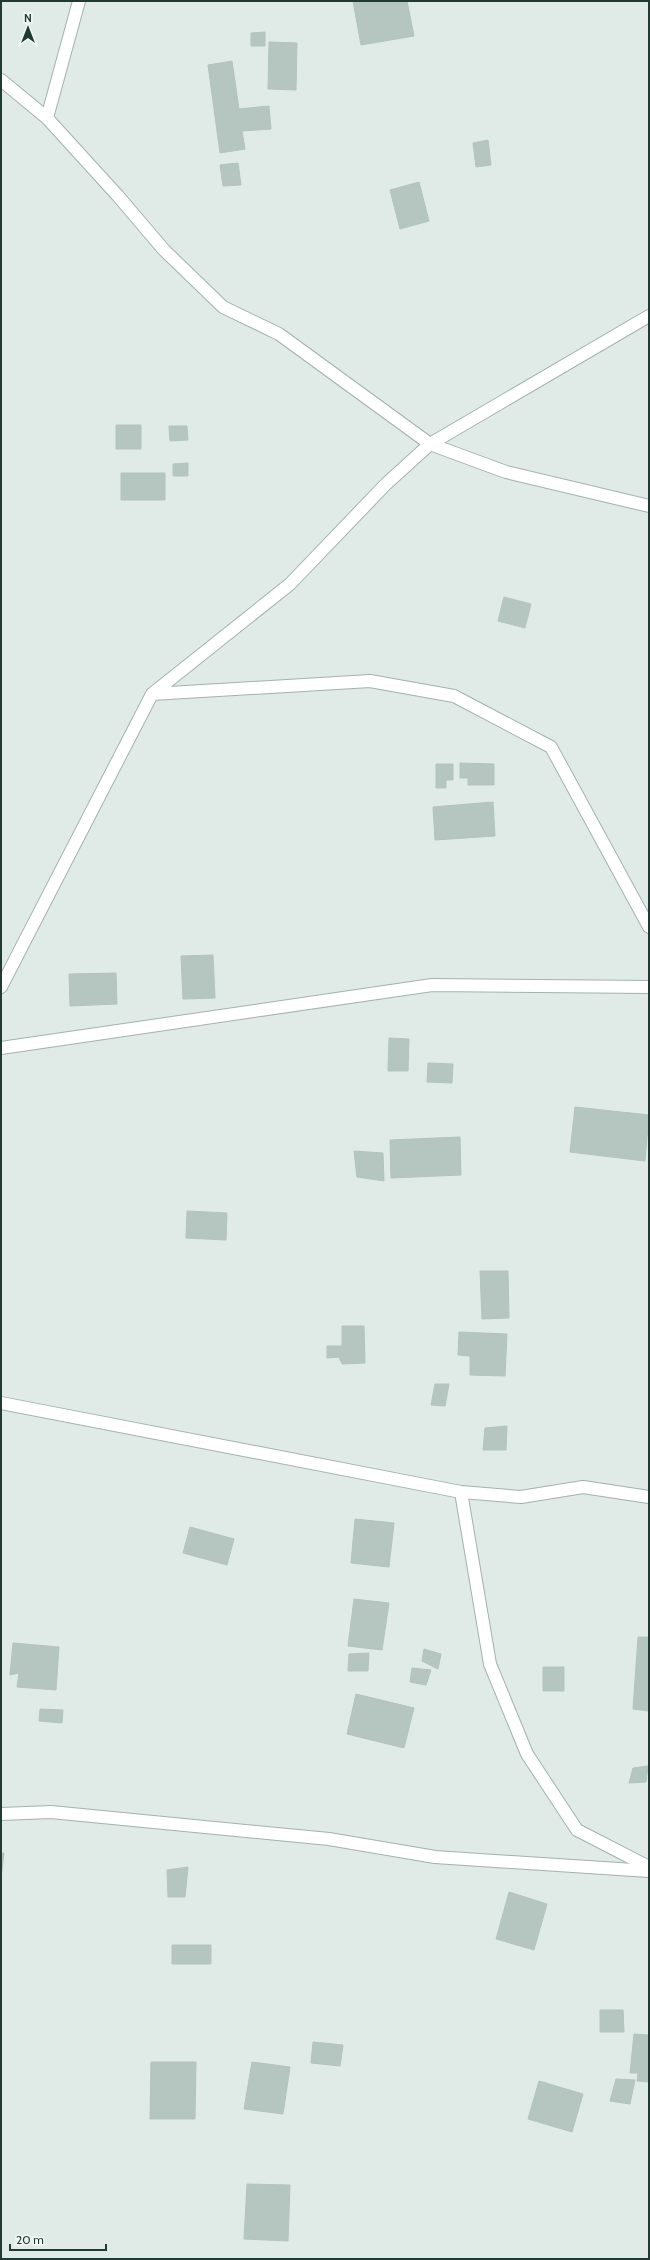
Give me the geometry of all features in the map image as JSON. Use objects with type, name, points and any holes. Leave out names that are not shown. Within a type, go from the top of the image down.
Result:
[{"type":"street","points":[[47,118],[79,1]]},
{"type":"street","points":[[1,80],[47,118],[164,250],[223,307],[279,334],[430,444],[506,472],[649,506]]},
{"type":"street","points":[[1,987],[152,694],[290,584],[386,484],[430,444],[649,316]]},
{"type":"street","points":[[152,694],[370,681],[454,696],[550,747],[649,927]]},
{"type":"street","points":[[1,1048],[432,985],[649,987]]},
{"type":"street","points":[[1,1403],[461,1492],[521,1497],[583,1487],[649,1498]]},
{"type":"street","points":[[461,1492],[490,1664],[527,1754],[577,1830],[649,1867]]},
{"type":"street","points":[[1,1814],[51,1812],[329,1839],[435,1857],[649,1871]]},
{"type":"building","points":[[353,1],[407,1],[414,36],[361,45]]},
{"type":"building","points":[[265,32],[265,46],[251,46],[251,33]]},
{"type":"building","points":[[269,42],[297,43],[296,90],[268,89]]},
{"type":"building","points":[[232,61],[239,109],[269,106],[271,129],[242,131],[245,149],[220,153],[208,65]]},
{"type":"building","points":[[488,140],[491,165],[476,167],[473,143]]},
{"type":"building","points":[[238,163],[241,185],[223,186],[220,165]]},
{"type":"building","points":[[419,182],[429,221],[400,229],[390,190]]},
{"type":"building","points":[[116,425],[141,425],[141,449],[116,449]]},
{"type":"building","points":[[169,426],[187,426],[188,440],[170,441]]},
{"type":"building","points":[[188,463],[188,476],[173,476],[173,464]]},
{"type":"building","points":[[121,473],[165,473],[165,500],[121,500]]},
{"type":"building","points":[[504,597],[531,604],[525,628],[498,621]]},
{"type":"building","points":[[460,763],[494,764],[494,785],[468,785],[468,778],[460,778]]},
{"type":"building","points":[[436,764],[453,764],[453,780],[446,780],[446,788],[436,788]]},
{"type":"building","points":[[493,802],[495,836],[435,840],[433,807]]},
{"type":"building","points":[[213,955],[215,998],[183,999],[181,956]]},
{"type":"building","points":[[116,973],[117,1004],[70,1006],[69,974]]},
{"type":"building","points":[[389,1038],[409,1039],[408,1071],[388,1071]]},
{"type":"building","points":[[428,1063],[453,1064],[452,1083],[427,1082]]},
{"type":"building","points":[[575,1107],[649,1115],[645,1161],[570,1152]]},
{"type":"building","points":[[460,1137],[461,1175],[391,1178],[390,1140]]},
{"type":"building","points":[[354,1151],[383,1153],[384,1181],[357,1177]]},
{"type":"building","points":[[187,1211],[227,1213],[226,1240],[186,1238]]},
{"type":"building","points":[[480,1271],[508,1271],[509,1318],[482,1319]]},
{"type":"building","points":[[342,1326],[364,1326],[365,1363],[342,1364],[339,1357],[327,1358],[327,1346],[342,1346]]},
{"type":"building","points":[[459,1332],[507,1334],[505,1376],[470,1375],[470,1356],[458,1355]]},
{"type":"building","points":[[435,1384],[449,1384],[445,1406],[431,1405]]},
{"type":"building","points":[[507,1426],[506,1450],[483,1450],[485,1428]]},
{"type":"building","points":[[355,1519],[394,1523],[389,1567],[351,1563]]},
{"type":"building","points":[[190,1527],[234,1539],[227,1565],[183,1553]]},
{"type":"building","points":[[354,1599],[389,1603],[382,1650],[348,1646]]},
{"type":"building","points":[[638,1637],[649,1637],[649,1711],[633,1709]]},
{"type":"building","points":[[13,1643],[59,1647],[56,1690],[17,1687],[19,1673],[10,1675]]},
{"type":"building","points":[[424,1649],[441,1654],[438,1669],[422,1661]]},
{"type":"building","points":[[369,1653],[368,1671],[348,1671],[349,1654]]},
{"type":"building","points":[[543,1667],[564,1667],[564,1691],[543,1691]]},
{"type":"building","points":[[412,1668],[431,1670],[426,1685],[410,1682]]},
{"type":"building","points":[[356,1694],[414,1708],[404,1748],[347,1734]]},
{"type":"building","points":[[40,1709],[63,1710],[62,1723],[39,1721]]},
{"type":"building","points":[[648,1766],[646,1782],[629,1783],[633,1768]]},
{"type":"building","points":[[1,1853],[4,1853],[1,1878]]},
{"type":"building","points":[[188,1867],[185,1897],[168,1897],[167,1870]]},
{"type":"building","points":[[509,1892],[547,1904],[534,1950],[496,1939]]},
{"type":"building","points":[[172,1945],[211,1945],[211,1964],[172,1964]]},
{"type":"building","points":[[600,2010],[623,2010],[624,2032],[600,2032]]},
{"type":"building","points":[[634,2034],[649,2035],[649,2082],[637,2081],[638,2073],[630,2073]]},
{"type":"building","points":[[313,2042],[343,2045],[340,2066],[311,2063]]},
{"type":"building","points":[[151,2062],[196,2062],[195,2119],[150,2119]]},
{"type":"building","points":[[252,2062],[290,2067],[283,2114],[244,2109]]},
{"type":"building","points":[[616,2079],[635,2080],[630,2104],[610,2101]]},
{"type":"building","points":[[539,2081],[583,2094],[572,2132],[528,2119]]},
{"type":"building","points":[[247,2184],[290,2185],[288,2241],[244,2239]]}]
